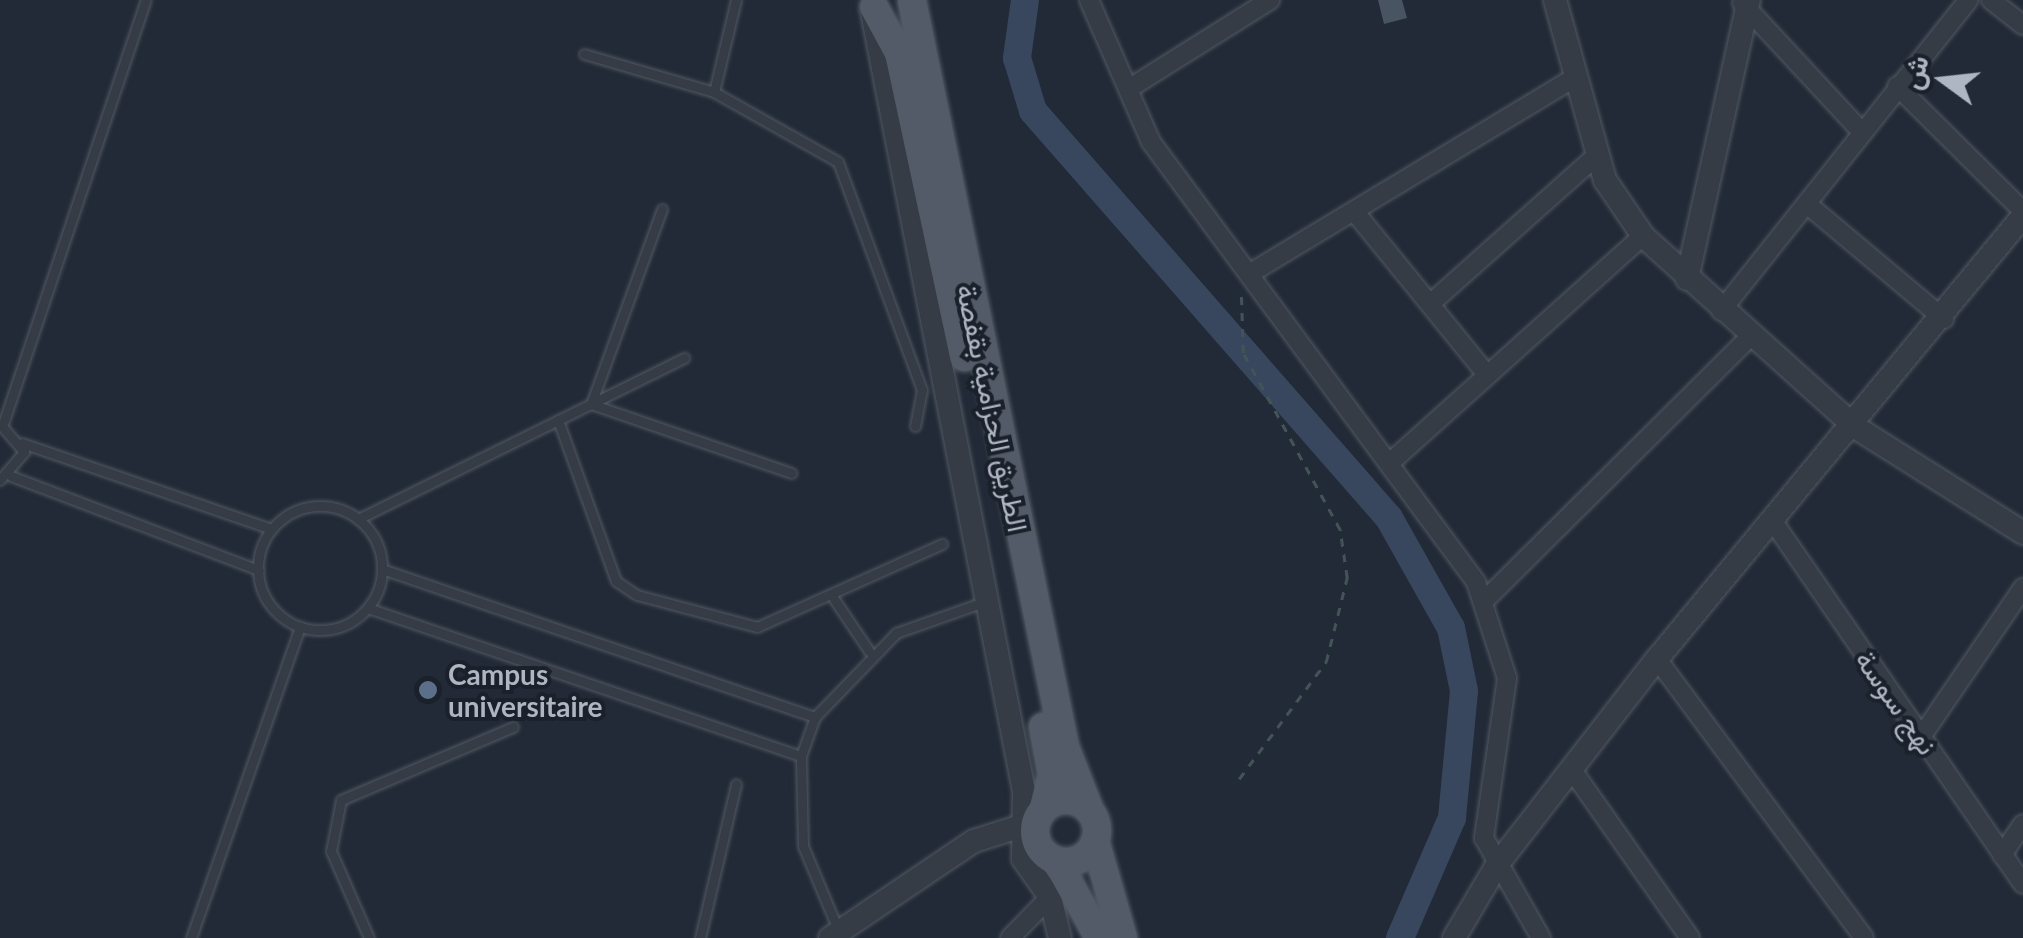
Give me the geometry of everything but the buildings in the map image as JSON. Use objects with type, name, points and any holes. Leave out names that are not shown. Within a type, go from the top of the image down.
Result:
[{"type":"main road","points":[[868,2],[894,12],[913,0]]},
{"type":"main road","name":"الطريق الحزامية بقفصة","points":[[913,0],[1065,747],[1090,811],[1095,840]]},
{"type":"main road","name":"الطريق الحزامية بقفصة","points":[[868,2],[898,54],[1046,745],[1051,785],[1036,834]]},
{"type":"main road","points":[[1036,834],[1066,800],[1090,811]]},
{"type":"main road","points":[[1036,834],[1082,858],[1095,840]]},
{"type":"main road","points":[[1036,834],[1099,938]]},
{"type":"main road","points":[[1095,840],[1123,938]]},
{"type":"street","points":[[1089,0],[1133,86],[1151,142],[1323,382],[1393,460],[1484,601],[1507,678],[1483,825],[1497,865],[1541,938]]},
{"type":"street","points":[[1133,86],[1270,0]]},
{"type":"street","points":[[1555,0],[1610,193],[1643,236],[1721,311],[1855,427],[2023,534]]},
{"type":"street","points":[[1721,311],[1968,0]]},
{"type":"street","points":[[1991,0],[2023,25]]},
{"type":"street","points":[[868,2],[984,602],[1060,938]]},
{"type":"street","points":[[1745,3],[1861,132]]},
{"type":"street","points":[[1687,280],[1745,3]]},
{"type":"street","points":[[1249,274],[1358,216],[1575,77]]},
{"type":"street","points":[[1454,938],[1497,865],[1657,659],[1855,427],[2020,225],[1897,86]]},
{"type":"street","points":[[1430,304],[1597,154]]},
{"type":"street","points":[[1807,204],[1944,319]]},
{"type":"street","points":[[1358,216],[1487,375]]},
{"type":"street","points":[[1393,460],[1643,236]]},
{"type":"street","points":[[1484,601],[1750,337]]},
{"type":"street","name":"نهج سوسة","points":[[1772,520],[2023,884]]},
{"type":"street","points":[[1921,737],[2023,588]]},
{"type":"street","points":[[1657,659],[1864,938]]},
{"type":"street","points":[[1572,770],[1690,938]]},
{"type":"street","points":[[2002,854],[2023,824]]},
{"type":"street","points":[[834,935],[974,841],[1036,834]]},
{"type":"street","points":[[1010,938],[1050,896]]},
{"type":"lane","points":[[146,0],[2,424],[22,443],[272,529],[323,506],[358,519],[382,569],[368,608],[337,628],[300,627],[271,605],[258,570],[272,529]]},
{"type":"lane","points":[[714,92],[736,0]]},
{"type":"lane","points":[[584,54],[714,92],[838,162],[922,390],[915,426]]},
{"type":"lane","points":[[591,404],[662,209]]},
{"type":"lane","points":[[358,519],[684,358]]},
{"type":"lane","points":[[591,404],[791,473]]},
{"type":"lane","points":[[558,420],[626,590],[749,628],[834,599],[942,544]]},
{"type":"lane","points":[[22,443],[5,478],[258,570]]},
{"type":"lane","points":[[382,569],[816,717]]},
{"type":"lane","points":[[834,599],[869,651]]},
{"type":"lane","points":[[834,935],[803,846],[802,756],[816,717],[869,651],[930,616],[984,602]]},
{"type":"lane","points":[[368,608],[802,756]]},
{"type":"lane","points":[[191,938],[300,627]]},
{"type":"lane","points":[[369,938],[331,850],[341,800],[512,727]]},
{"type":"lane","points":[[700,938],[736,784]]},
{"type":"path","points":[[1239,779],[1326,662],[1348,578],[1340,530],[1243,353],[1239,294],[1249,274]]},
{"type":"waterway","points":[[1025,0],[1017,58],[1033,111],[1389,518],[1451,628],[1464,691],[1452,818],[1400,938]]},
{"type":"place","name":"Campus universitaire","points":[[428,690]]}]
